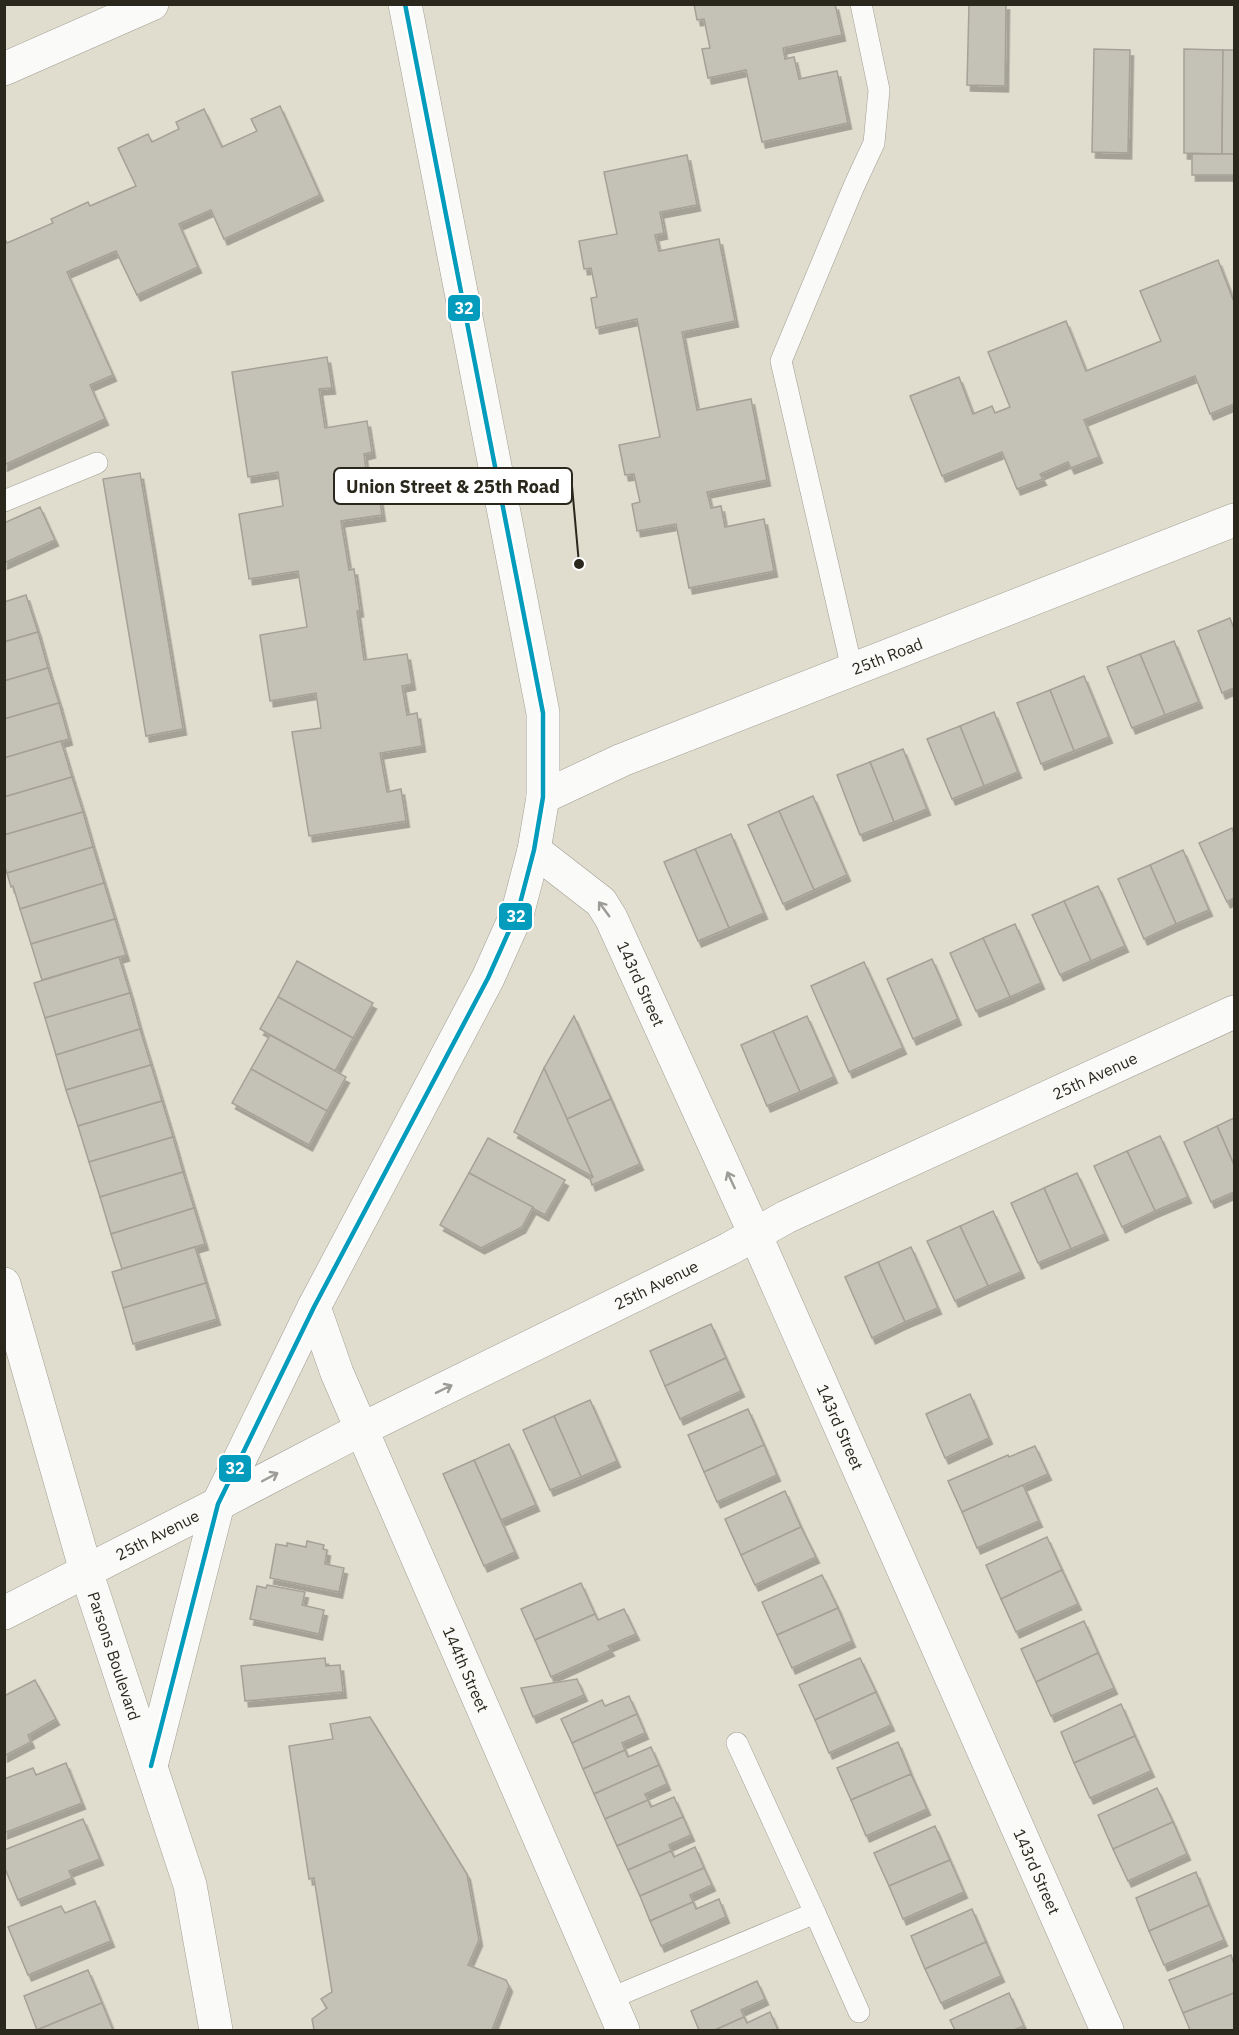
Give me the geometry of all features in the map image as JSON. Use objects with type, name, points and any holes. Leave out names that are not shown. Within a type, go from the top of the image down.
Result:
[{"type":"street","points":[[4,69],[152,4]]},
{"type":"street","points":[[151,1766],[219,1504],[314,1307],[488,978],[518,911],[534,850],[543,797],[543,713],[405,4]]},
{"type":"street","name":"25th Road","points":[[543,797],[622,759],[1234,520]]},
{"type":"street","name":"143rd Street","points":[[534,850],[601,902],[611,918],[755,1233],[1107,2031]]},
{"type":"street","name":"25th Avenue","points":[[4,1613],[362,1429],[729,1249],[797,1212],[1234,1012]]},
{"type":"street","name":"Parsons Boulevard","points":[[4,1284],[86,1571],[190,1885],[216,2031]]},
{"type":"street","name":"144th Street","points":[[314,1307],[337,1373],[623,2031]]},
{"type":"lane","points":[[852,669],[781,361],[874,143],[879,90],[861,4]]},
{"type":"lane","points":[[4,501],[97,463]]},
{"type":"lane","points":[[737,1743],[859,2012]]},
{"type":"lane","points":[[609,1999],[814,1913]]},
{"type":"building","points":[[694,4],[835,4],[842,35],[783,48],[785,59],[794,57],[799,79],[837,71],[848,123],[762,142],[746,70],[708,78],[702,49],[710,48],[704,19],[697,20]]},
{"type":"building","points":[[969,4],[1006,4],[1005,86],[967,85]]},
{"type":"building","points":[[1094,49],[1130,50],[1128,153],[1092,152]]},
{"type":"building","points":[[1184,49],[1223,50],[1222,154],[1184,153]]},
{"type":"building","points":[[1223,50],[1234,50],[1234,154],[1222,154]]},
{"type":"building","points":[[280,106],[320,195],[224,239],[211,210],[179,224],[198,267],[137,295],[116,251],[67,272],[113,375],[90,385],[105,419],[4,465],[4,237],[7,243],[53,223],[51,219],[88,202],[90,206],[136,186],[118,148],[148,134],[152,142],[179,129],[176,122],[204,109],[222,147],[257,131],[251,119]]},
{"type":"building","points":[[1192,154],[1234,154],[1234,175],[1192,175]]},
{"type":"building","points":[[687,155],[697,205],[660,212],[664,233],[655,235],[659,251],[719,239],[735,321],[682,332],[697,410],[751,399],[767,480],[707,492],[711,508],[721,506],[725,527],[764,519],[774,571],[689,588],[676,524],[637,531],[632,504],[640,502],[634,474],[625,475],[619,445],[660,437],[637,319],[596,328],[591,298],[597,297],[591,268],[584,269],[579,241],[617,234],[604,172]]},
{"type":"building","points":[[1218,260],[1234,302],[1234,404],[1210,414],[1195,376],[1084,420],[1099,457],[1071,468],[1068,462],[1040,474],[1043,479],[1017,489],[1002,452],[942,476],[910,396],[959,377],[973,414],[992,406],[995,413],[1010,407],[988,352],[1066,321],[1086,371],[1161,341],[1140,291]]},
{"type":"building","points":[[327,357],[332,388],[319,389],[325,428],[367,421],[372,452],[364,454],[368,484],[377,482],[382,515],[341,521],[349,570],[354,569],[364,660],[407,654],[412,684],[402,686],[407,715],[417,713],[422,746],[380,753],[387,792],[401,789],[406,821],[309,836],[292,732],[321,728],[316,693],[270,701],[260,635],[307,627],[298,571],[249,579],[239,514],[283,506],[278,472],[248,477],[232,372]]},
{"type":"building","points":[[140,473],[183,729],[146,736],[103,479]]},
{"type":"building","points":[[40,507],[55,540],[4,563],[4,523]]},
{"type":"building","points":[[26,595],[38,632],[4,642],[4,602]]},
{"type":"building","points":[[1230,618],[1234,629],[1234,688],[1222,693],[1198,631]]},
{"type":"building","points":[[38,632],[48,668],[4,681],[4,642]]},
{"type":"building","points":[[1174,641],[1199,702],[1165,715],[1140,654]]},
{"type":"building","points":[[1140,654],[1165,715],[1132,728],[1107,667]]},
{"type":"building","points":[[48,668],[59,703],[4,719],[4,681]]},
{"type":"building","points":[[1084,676],[1109,737],[1074,751],[1050,690]]},
{"type":"building","points":[[1050,690],[1074,751],[1041,764],[1017,703]]},
{"type":"building","points":[[59,703],[69,739],[4,758],[4,719]]},
{"type":"building","points":[[994,712],[1018,772],[984,786],[960,726]]},
{"type":"building","points":[[960,726],[984,786],[952,799],[927,739]]},
{"type":"building","points":[[61,741],[72,777],[4,797],[4,758]]},
{"type":"building","points":[[903,749],[927,809],[894,822],[870,762]]},
{"type":"building","points":[[870,762],[894,822],[860,835],[837,775]]},
{"type":"building","points":[[72,777],[83,812],[4,835],[4,797]]},
{"type":"building","points":[[813,796],[847,875],[814,890],[779,811]]},
{"type":"building","points":[[779,811],[814,890],[783,904],[748,825]]},
{"type":"building","points":[[83,812],[93,847],[7,873],[4,865],[4,835]]},
{"type":"building","points":[[1232,828],[1234,834],[1234,898],[1227,902],[1199,843]]},
{"type":"building","points":[[731,834],[764,913],[729,928],[695,849]]},
{"type":"building","points":[[93,847],[104,883],[20,909],[7,873]]},
{"type":"building","points":[[695,849],[729,928],[698,941],[664,862]]},
{"type":"building","points":[[1183,850],[1209,910],[1176,924],[1150,865]]},
{"type":"building","points":[[1150,865],[1176,924],[1144,939],[1118,879]]},
{"type":"building","points":[[104,883],[115,919],[31,944],[20,909]]},
{"type":"building","points":[[1098,886],[1125,946],[1091,961],[1064,901]]},
{"type":"building","points":[[1064,901],[1091,961],[1060,975],[1032,915]]},
{"type":"building","points":[[115,919],[126,955],[42,980],[31,944]]},
{"type":"building","points":[[1015,924],[1041,983],[1010,997],[983,938]]},
{"type":"building","points":[[983,938],[1010,997],[976,1011],[950,953]]},
{"type":"building","points":[[119,957],[130,993],[45,1018],[34,983]]},
{"type":"building","points":[[932,959],[958,1019],[913,1039],[887,979]]},
{"type":"building","points":[[297,961],[373,1003],[353,1038],[278,997]]},
{"type":"building","points":[[864,962],[903,1048],[849,1072],[811,986]]},
{"type":"building","points":[[130,993],[140,1029],[56,1055],[45,1018]]},
{"type":"building","points":[[278,997],[353,1038],[335,1071],[260,1029]]},
{"type":"building","points":[[574,1016],[611,1099],[567,1119],[544,1068]]},
{"type":"building","points":[[807,1016],[834,1077],[800,1092],[773,1031]]},
{"type":"building","points":[[140,1029],[151,1065],[66,1090],[56,1055]]},
{"type":"building","points":[[773,1031],[800,1092],[767,1106],[741,1045]]},
{"type":"building","points":[[270,1035],[346,1077],[327,1111],[251,1069]]},
{"type":"building","points":[[151,1065],[162,1101],[78,1126],[66,1090]]},
{"type":"building","points":[[544,1068],[567,1119],[593,1177],[514,1132]]},
{"type":"building","points":[[251,1069],[327,1111],[309,1145],[232,1103]]},
{"type":"building","points":[[611,1099],[640,1164],[592,1185],[590,1179],[593,1177],[567,1119]]},
{"type":"building","points":[[162,1101],[173,1137],[89,1162],[78,1126]]},
{"type":"building","points":[[1234,1118],[1234,1165],[1217,1126]]},
{"type":"building","points":[[1217,1126],[1234,1165],[1234,1192],[1211,1202],[1184,1142]]},
{"type":"building","points":[[1160,1136],[1188,1197],[1155,1211],[1127,1151]]},
{"type":"building","points":[[173,1137],[183,1172],[100,1197],[89,1162]]},
{"type":"building","points":[[488,1138],[565,1180],[545,1215],[469,1173]]},
{"type":"building","points":[[1127,1151],[1155,1211],[1122,1227],[1094,1166]]},
{"type":"building","points":[[183,1172],[194,1208],[111,1234],[100,1197]]},
{"type":"building","points":[[469,1173],[533,1207],[522,1227],[481,1248],[440,1225]]},
{"type":"building","points":[[1077,1173],[1105,1234],[1071,1249],[1044,1188]]},
{"type":"building","points":[[1044,1188],[1071,1249],[1038,1263],[1011,1203]]},
{"type":"building","points":[[194,1208],[205,1244],[122,1269],[111,1234]]},
{"type":"building","points":[[993,1211],[1021,1272],[988,1286],[960,1226]]},
{"type":"building","points":[[960,1226],[988,1286],[955,1301],[927,1241]]},
{"type":"building","points":[[195,1247],[206,1283],[123,1308],[112,1272]]},
{"type":"building","points":[[911,1247],[938,1308],[905,1322],[878,1262]]},
{"type":"building","points":[[878,1262],[905,1322],[872,1338],[845,1277]]},
{"type":"building","points":[[206,1283],[217,1319],[133,1344],[123,1308]]},
{"type":"building","points":[[711,1324],[726,1358],[665,1386],[650,1351]]},
{"type":"building","points":[[726,1358],[741,1391],[680,1419],[665,1386]]},
{"type":"building","points":[[970,1394],[989,1438],[945,1458],[926,1414]]},
{"type":"building","points":[[590,1400],[617,1461],[581,1477],[554,1416]]},
{"type":"building","points":[[748,1409],[764,1445],[704,1472],[688,1435]]},
{"type":"building","points":[[554,1416],[581,1477],[550,1490],[523,1430]]},
{"type":"building","points":[[509,1444],[536,1505],[501,1520],[474,1460]]},
{"type":"building","points":[[764,1445],[777,1475],[717,1502],[704,1472]]},
{"type":"building","points":[[1035,1446],[1048,1474],[962,1512],[948,1481]]},
{"type":"building","points":[[474,1460],[515,1552],[484,1566],[443,1474]]},
{"type":"building","points":[[1023,1485],[1039,1521],[977,1548],[962,1512]]},
{"type":"building","points":[[785,1491],[801,1527],[741,1555],[725,1519]]},
{"type":"building","points":[[801,1527],[816,1557],[755,1585],[741,1555]]},
{"type":"building","points":[[1047,1537],[1062,1570],[1001,1599],[986,1565]]},
{"type":"building","points":[[307,1541],[324,1545],[323,1549],[327,1550],[325,1564],[344,1568],[339,1592],[270,1578],[276,1544],[287,1546],[287,1543],[306,1547]]},
{"type":"building","points":[[1062,1570],[1078,1604],[1016,1632],[1001,1599]]},
{"type":"building","points":[[822,1575],[838,1608],[777,1635],[762,1602]]},
{"type":"building","points":[[581,1583],[595,1614],[535,1640],[521,1609]]},
{"type":"building","points":[[267,1585],[305,1592],[302,1605],[324,1610],[319,1634],[250,1619],[257,1586],[266,1588]]},
{"type":"building","points":[[838,1608],[852,1641],[792,1668],[777,1635]]},
{"type":"building","points":[[624,1609],[636,1634],[608,1646],[611,1650],[551,1677],[535,1640],[595,1614],[598,1620]]},
{"type":"building","points":[[1084,1621],[1098,1653],[1036,1682],[1021,1649]]},
{"type":"building","points":[[1098,1653],[1114,1688],[1051,1716],[1036,1682]]},
{"type":"building","points":[[325,1658],[326,1666],[340,1665],[343,1692],[245,1701],[241,1666]]},
{"type":"building","points":[[860,1658],[876,1692],[815,1720],[799,1685]]},
{"type":"building","points":[[577,1679],[584,1695],[533,1717],[521,1688]]},
{"type":"building","points":[[35,1680],[56,1719],[28,1735],[31,1742],[4,1756],[4,1696]]},
{"type":"building","points":[[876,1692],[891,1725],[829,1753],[815,1720]]},
{"type":"building","points":[[629,1696],[637,1714],[572,1743],[561,1719],[602,1700],[605,1706]]},
{"type":"building","points":[[1121,1704],[1135,1736],[1074,1763],[1061,1732]]},
{"type":"building","points":[[637,1714],[645,1733],[622,1743],[625,1750],[583,1769],[572,1743]]},
{"type":"building","points":[[370,1717],[467,1874],[479,1940],[468,1965],[506,1980],[509,1986],[492,2030],[314,2030],[312,2019],[327,2008],[321,1999],[332,1992],[314,1878],[309,1879],[289,1746],[333,1739],[330,1724]]},
{"type":"building","points":[[1135,1736],[1151,1771],[1090,1798],[1074,1763]]},
{"type":"building","points":[[898,1742],[911,1774],[851,1800],[837,1768]]},
{"type":"building","points":[[651,1747],[659,1765],[594,1794],[583,1769],[625,1750],[628,1757]]},
{"type":"building","points":[[66,1763],[82,1803],[4,1833],[4,1779],[33,1768],[36,1775]]},
{"type":"building","points":[[659,1765],[667,1784],[645,1794],[648,1800],[605,1819],[594,1794]]},
{"type":"building","points":[[911,1774],[927,1809],[866,1836],[851,1800]]},
{"type":"building","points":[[1157,1788],[1173,1822],[1113,1849],[1098,1815]]},
{"type":"building","points":[[674,1797],[683,1817],[617,1846],[605,1819],[648,1800],[651,1807]]},
{"type":"building","points":[[683,1817],[691,1835],[669,1845],[671,1851],[628,1870],[617,1846]]},
{"type":"building","points":[[83,1819],[100,1859],[69,1871],[72,1878],[18,1900],[4,1866],[4,1850]]},
{"type":"building","points":[[1173,1822],[1187,1854],[1128,1881],[1113,1849]]},
{"type":"building","points":[[935,1826],[950,1860],[889,1886],[874,1853]]},
{"type":"building","points":[[695,1847],[704,1868],[640,1896],[628,1870],[671,1851],[674,1857]]},
{"type":"building","points":[[950,1860],[964,1892],[903,1919],[889,1886]]},
{"type":"building","points":[[704,1868],[712,1885],[690,1895],[693,1902],[650,1921],[640,1896]]},
{"type":"building","points":[[1196,1872],[1209,1905],[1149,1931],[1136,1898]]},
{"type":"building","points":[[719,1899],[726,1917],[661,1946],[650,1921],[693,1902],[696,1909]]},
{"type":"building","points":[[95,1901],[111,1941],[28,1975],[8,1927],[61,1906],[65,1913]]},
{"type":"building","points":[[1209,1905],[1224,1940],[1164,1965],[1149,1931]]},
{"type":"building","points":[[972,1909],[986,1942],[925,1969],[911,1936]]},
{"type":"building","points":[[986,1942],[1001,1976],[941,2003],[925,1969]]},
{"type":"building","points":[[1231,1955],[1234,1964],[1234,1993],[1183,2013],[1169,1980]]},
{"type":"building","points":[[88,1970],[102,2003],[37,2030],[24,1996]]},
{"type":"building","points":[[757,1981],[765,1999],[741,2010],[744,2017],[715,2030],[699,2030],[691,2011]]},
{"type":"building","points":[[1009,1993],[1024,2026],[1014,2030],[955,2030],[950,2020]]},
{"type":"building","points":[[1234,1993],[1234,2030],[1190,2030],[1183,2013]]},
{"type":"building","points":[[102,2003],[113,2030],[37,2030]]},
{"type":"building","points":[[770,2012],[778,2030],[715,2030],[744,2017],[747,2023]]},
{"type":"transit line","name":"32","points":[[151,1766],[218,1504],[314,1307],[488,978],[518,911],[534,850],[543,797],[543,713],[405,4]]},
{"type":"place","name":"Union Street & 25th Road","points":[[579,564]]}]
